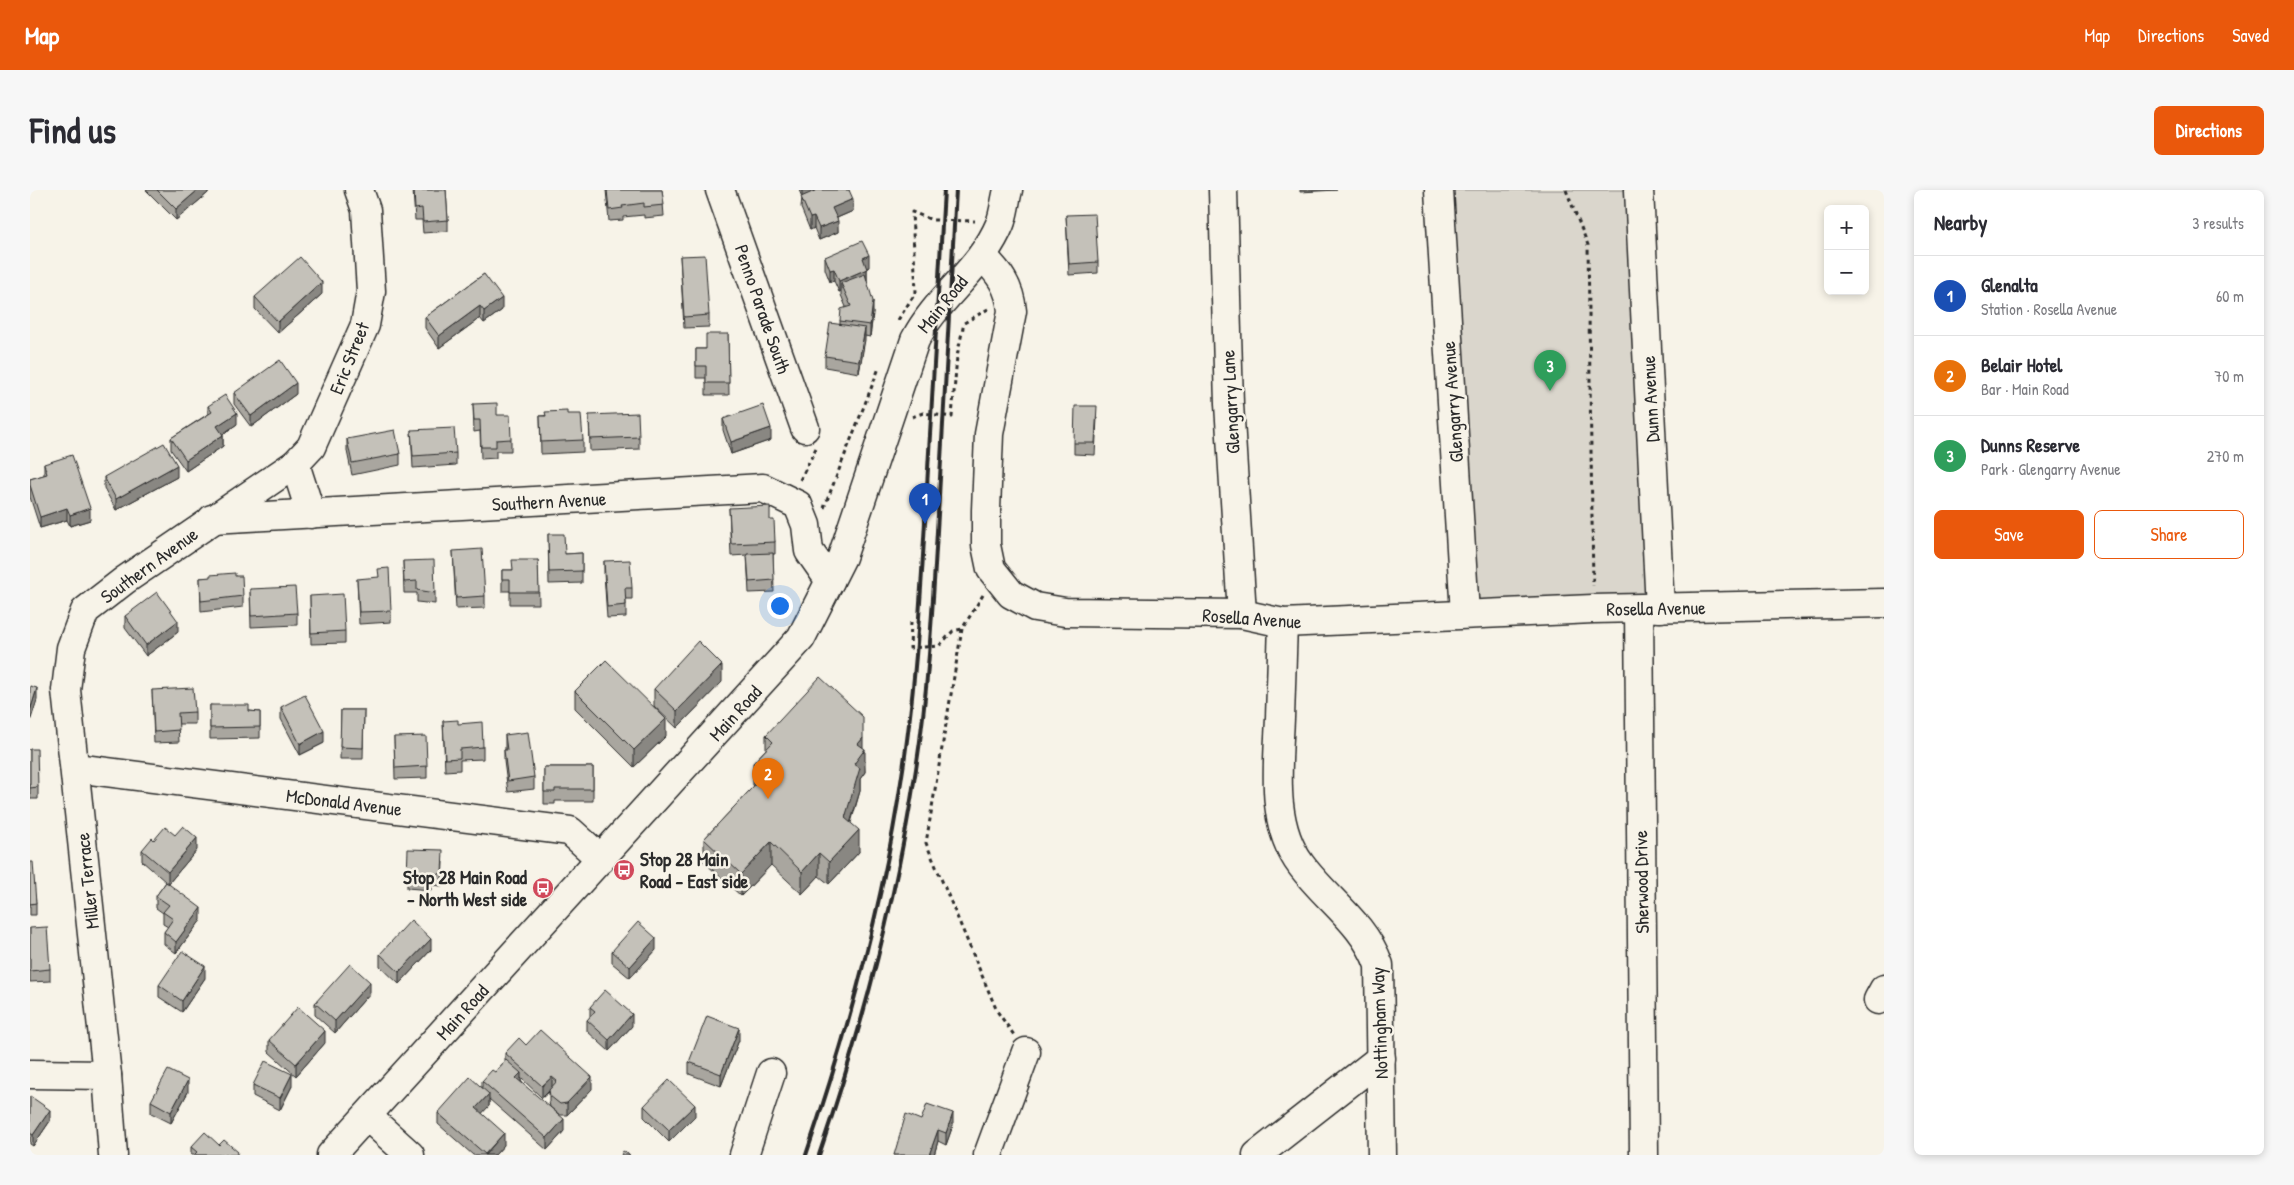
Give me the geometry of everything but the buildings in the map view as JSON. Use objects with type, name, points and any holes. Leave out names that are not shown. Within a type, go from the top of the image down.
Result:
[{"type":"street","name":"Eric Street","points":[[295,464],[311,447],[365,325],[371,291],[366,210],[359,190]]},
{"type":"street","name":"Penno Parade South","points":[[720,190],[805,428]]},
{"type":"street","name":"Main Road","points":[[331,1155],[368,1117],[801,638],[842,557],[871,466],[915,340],[924,322],[982,256],[1000,224],[1008,190]]},
{"type":"street","name":"Glengarry Lane","points":[[1223,190],[1229,404],[1242,614]]},
{"type":"street","name":"Glengarry Avenue","points":[[1439,190],[1465,614]]},
{"type":"street","name":"Dunn Avenue","points":[[1639,190],[1649,608]]},
{"type":"street","name":"Rosella Avenue","points":[[982,256],[997,270],[1010,296],[1012,311],[988,434],[986,545],[992,570],[1010,594],[1035,607],[1065,612],[1242,614],[1283,623],[1593,609],[1884,603]]},
{"type":"street","points":[[295,464],[311,514]]},
{"type":"street","name":"Southern Avenue","points":[[85,611],[125,580],[212,519],[295,464]]},
{"type":"street","name":"Southern Avenue","points":[[212,519],[763,488],[798,505],[806,525],[809,551],[830,581]]},
{"type":"street","name":"Sherwood Drive","points":[[1644,1155],[1649,608]]},
{"type":"street","name":"Miller Terrace","points":[[85,611],[71,648],[66,690],[76,768],[107,1075],[112,1155]]},
{"type":"street","name":"Nottingham Way","points":[[1283,623],[1277,785],[1281,820],[1291,849],[1301,865],[1362,931],[1372,946],[1379,965],[1382,1155]]},
{"type":"street","name":"McDonald Avenue","points":[[76,768],[570,831],[601,859]]},
{"type":"street","points":[[988,1155],[1026,1052]]},
{"type":"street","points":[[1257,1155],[1380,1058]]},
{"type":"street","points":[[744,1155],[771,1073]]},
{"type":"street","points":[[30,1074],[107,1075]]},
{"type":"street","points":[[368,1117],[410,1155]]},
{"type":"path","points":[[1566,190],[1588,245],[1593,609]]},
{"type":"path","points":[[886,427],[923,414],[952,417],[957,356],[964,323],[1010,296]]},
{"type":"path","points":[[790,501],[820,439],[805,428]]},
{"type":"path","points":[[995,574],[962,629],[926,843],[997,1011],[1026,1052]]},
{"type":"path","points":[[911,622],[910,648],[939,646],[953,631],[962,629]]},
{"type":"shaded area","points":[[1439,190],[1639,190],[1660,608],[1465,614]]},
{"type":"railway","points":[[806,1155],[837,1060],[864,964],[886,867],[903,769],[915,670],[920,604],[944,190]]},
{"type":"railway","points":[[819,1155],[835,1108],[876,964],[888,916],[916,769],[924,706],[932,610],[956,190]]},
{"type":"place","name":"Dunns Reserve","points":[[1550,391]]},
{"type":"place","name":"Glenalta","points":[[925,524]]},
{"type":"place","name":"Belair Hotel","points":[[768,799]]},
{"type":"place","name":"Stop 28 Main Road - East side","points":[[624,870]]},
{"type":"place","name":"Stop 28 Main Road - North West side","points":[[543,888]]}]
